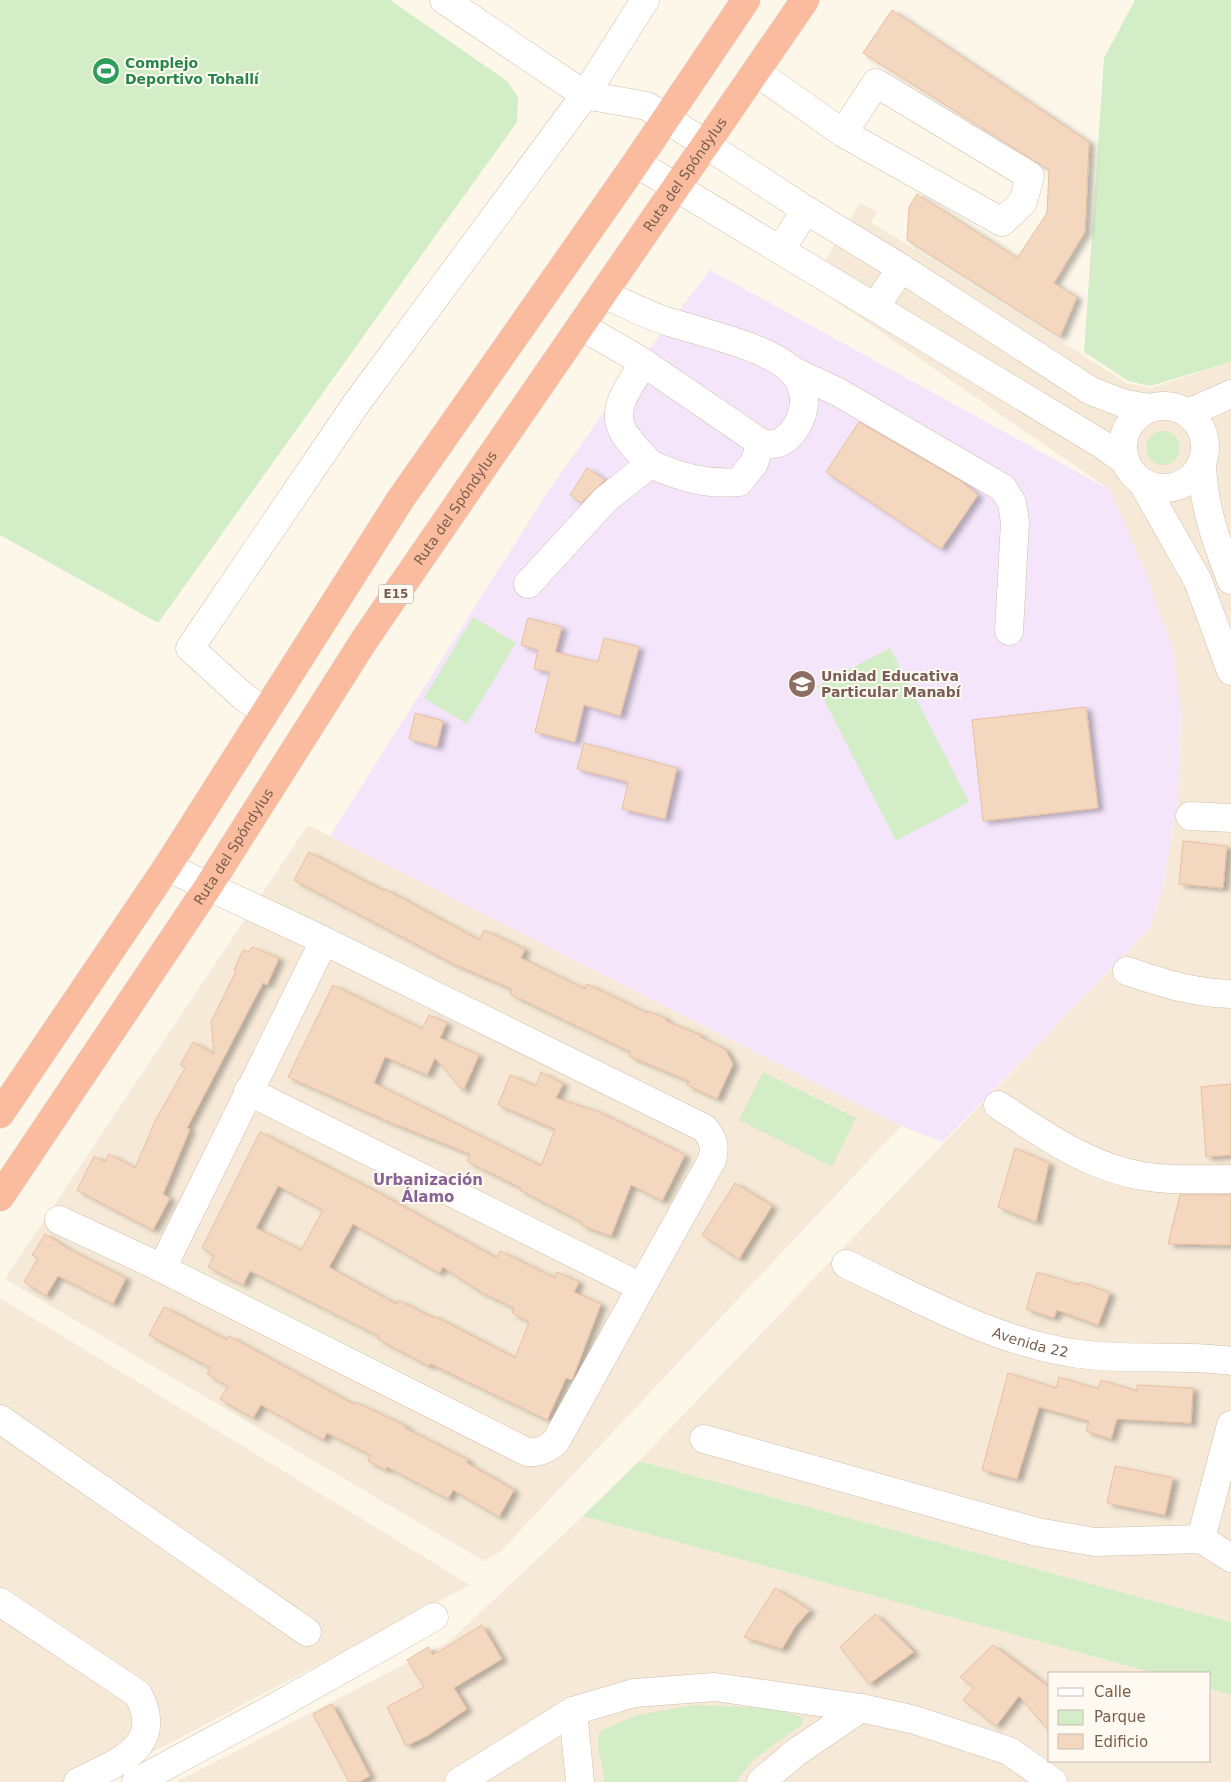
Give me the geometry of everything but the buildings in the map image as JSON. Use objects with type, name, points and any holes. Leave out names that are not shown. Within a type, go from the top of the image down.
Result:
[{"type":"highway","points":[[0,1114],[167,867],[400,500],[636,163],[746,0]]},
{"type":"highway","name":"Ruta del Spóndylus","points":[[0,1197],[208,887],[365,639],[804,0]]},
{"type":"street","points":[[444,0],[585,95],[647,106],[665,120],[901,268],[1092,391],[1125,404],[1150,408],[1169,406],[1188,413],[1197,423],[1203,436],[1205,450],[1202,463],[1203,490],[1212,531],[1231,580]]},
{"type":"street","points":[[266,711],[245,698],[190,648],[356,404],[585,95],[645,0]]},
{"type":"street","points":[[756,72],[843,133],[1002,222],[1023,202],[1030,176],[876,83],[843,133]]},
{"type":"street","points":[[636,163],[876,306],[1103,445],[1134,472],[1155,487],[1169,488],[1182,484],[1193,475],[1202,463]]},
{"type":"street","points":[[781,249],[806,210]]},
{"type":"street","points":[[876,306],[901,268]]},
{"type":"street","points":[[603,294],[664,320],[758,350],[791,370],[838,392],[1003,488],[1012,503],[1015,522],[1009,631]]},
{"type":"street","points":[[581,326],[644,363],[761,443],[773,446],[785,440],[796,427],[806,406],[803,390],[791,370]]},
{"type":"street","points":[[644,363],[622,398],[618,416],[621,428],[650,464],[668,472],[716,484],[739,482],[754,463],[761,443]]},
{"type":"street","points":[[1188,413],[1231,394]]},
{"type":"street","points":[[1150,408],[1138,414],[1130,424],[1124,436],[1123,449],[1134,472],[1180,546],[1198,581],[1230,666]]},
{"type":"street","points":[[528,584],[605,500],[650,464]]},
{"type":"street","points":[[1190,816],[1231,818]]},
{"type":"street","points":[[59,1220],[162,1268],[527,1452],[535,1453],[542,1451],[556,1441],[712,1160],[714,1144],[711,1136],[704,1128],[324,941],[167,867]]},
{"type":"street","points":[[162,1268],[248,1091],[324,941]]},
{"type":"street","points":[[1126,971],[1176,988],[1206,994],[1231,994]]},
{"type":"street","points":[[248,1091],[642,1287]]},
{"type":"street","points":[[998,1105],[1063,1147],[1100,1163],[1140,1176],[1173,1180],[1231,1179]]},
{"type":"street","name":"Avenida 22","points":[[846,1264],[966,1320],[1039,1347],[1080,1355],[1207,1358],[1231,1361]]},
{"type":"street","points":[[0,1419],[307,1632]]},
{"type":"street","points":[[1200,1540],[1231,1425]]},
{"type":"street","points":[[704,1439],[1037,1532],[1095,1542],[1200,1540],[1231,1558]]},
{"type":"street","points":[[0,1602],[138,1694],[146,1710],[146,1727],[142,1743],[131,1755],[78,1782]]},
{"type":"street","points":[[136,1782],[277,1706],[434,1617]]},
{"type":"street","points":[[459,1782],[574,1711],[634,1693],[715,1687],[860,1708],[915,1720],[1009,1751],[1053,1782]]},
{"type":"street","points":[[761,1782],[795,1753],[860,1708]]},
{"type":"street","points":[[574,1711],[580,1782]]},
{"type":"shaded area","points":[[860,203],[878,212],[871,222],[1127,383],[1151,388],[1231,362],[1231,1622],[639,1461],[1150,928],[1163,888],[1178,798],[1181,714],[1110,490],[811,284]]},
{"type":"shaded area","name":"Unidad Educativa Particular Manabí","points":[[710,270],[1110,490],[1145,571],[1174,653],[1181,714],[1178,798],[1163,888],[1150,928],[943,1142],[901,1126],[330,836],[547,493],[635,368]]},
{"type":"shaded area","points":[[308,825],[901,1126],[501,1551],[484,1561],[5,1279]]},
{"type":"shaded area","points":[[0,1298],[470,1585],[96,1782],[0,1782]]},
{"type":"shaded area","points":[[583,1516],[1150,1672],[1048,1672],[1048,1762],[1211,1762],[1211,1689],[1231,1695],[1231,1782],[176,1782],[450,1641]]},
{"type":"green space","points":[[0,0],[390,0],[507,81],[518,97],[517,122],[158,623],[0,535]]},
{"type":"green space","points":[[1135,0],[1231,0],[1231,362],[1150,386],[1128,381],[1084,352],[1104,58]]},
{"type":"green space","points":[[1163,431],[1175,436],[1180,448],[1175,460],[1163,465],[1151,460],[1146,448],[1151,436]]},
{"type":"green space","points":[[473,617],[516,643],[467,724],[424,698]]},
{"type":"green space","points":[[890,648],[969,802],[896,841],[817,686]]},
{"type":"green space","points":[[763,1072],[856,1118],[832,1167],[739,1120]]},
{"type":"green space","points":[[639,1461],[1231,1622],[1231,1695],[1211,1689],[1211,1672],[1150,1672],[583,1516]]},
{"type":"green space","points":[[693,1705],[733,1706],[784,1711],[803,1719],[801,1725],[753,1760],[736,1782],[604,1782],[598,1744],[600,1731],[637,1715]]},
{"type":"place","name":"Complejo Deportivo Tohallí","points":[[106,71]]},
{"type":"place","name":"Unidad Educativa Particular Manabí","points":[[802,684]]},
{"type":"district","name":"Urbanización Álamo","points":[[428,1188]]}]
